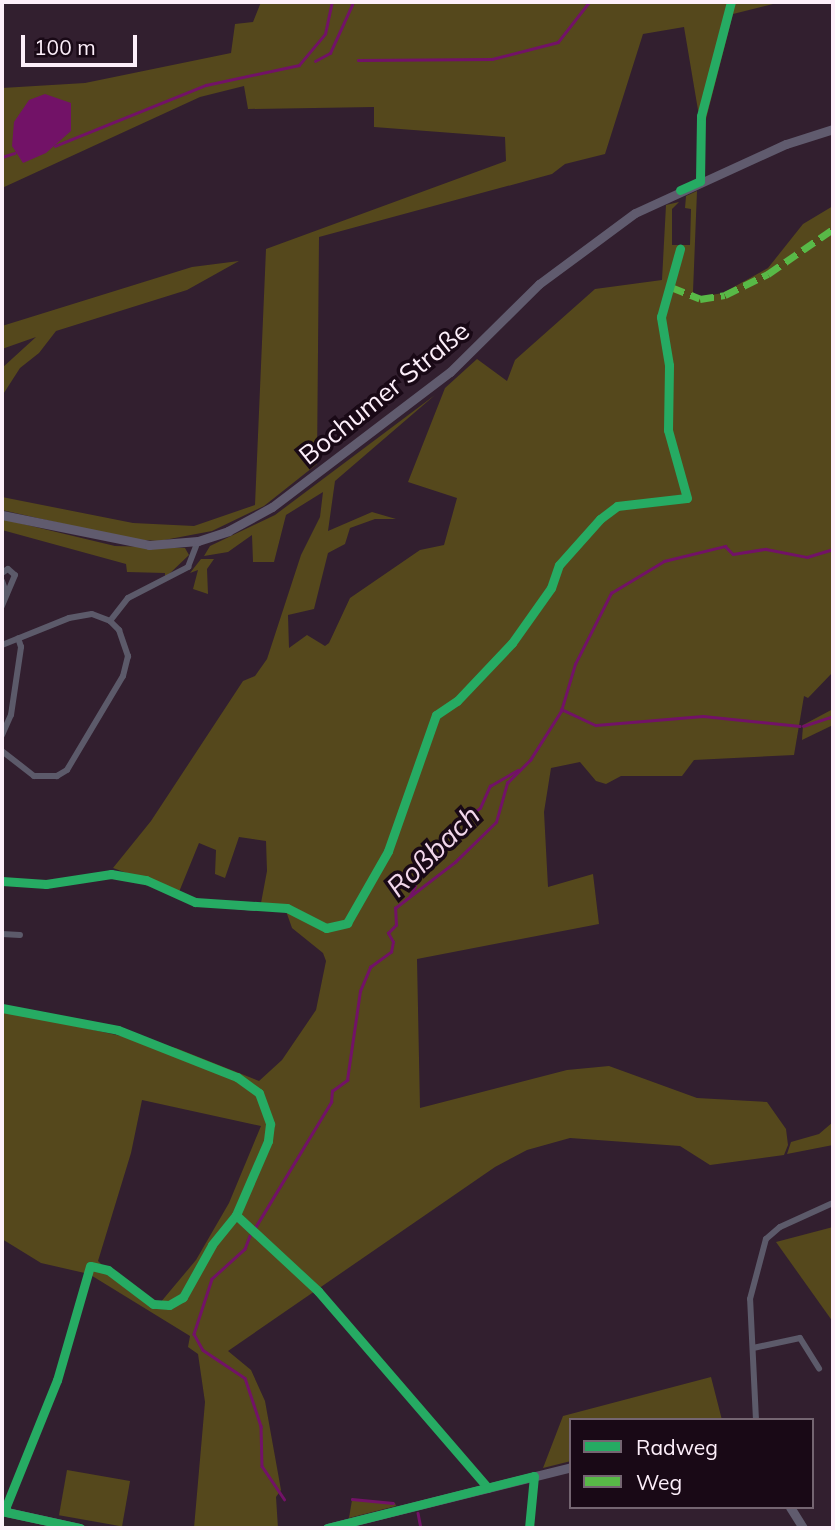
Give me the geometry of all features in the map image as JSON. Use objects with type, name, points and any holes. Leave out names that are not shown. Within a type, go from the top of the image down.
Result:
[{"type":"main road","name":"Bochumer Straße","points":[[2,515],[128,543],[198,541],[255,517],[305,483],[450,372],[539,285],[635,213],[786,144],[833,129]]},
{"type":"main road","points":[[327,1528],[569,1468]]},
{"type":"main road","points":[[791,1509],[803,1528]]},
{"type":"main road","points":[[2,1511],[80,1528]]},
{"type":"street","points":[[110,621],[134,594],[167,581],[188,567],[198,541]]},
{"type":"street","points":[[2,573],[8,569],[15,575],[2,606]]},
{"type":"street","points":[[2,581],[6,592]]},
{"type":"street","points":[[2,645],[80,615],[110,621],[126,643],[127,670],[75,763],[57,776],[41,778],[22,770],[2,751]]},
{"type":"street","points":[[2,736],[11,715],[21,647],[18,638]]},
{"type":"street","points":[[2,881],[46,884],[111,874],[146,880],[195,902],[255,908]]},
{"type":"street","points":[[2,934],[20,935]]},
{"type":"street","points":[[756,1418],[750,1299],[766,1240],[780,1227],[833,1203]]},
{"type":"street","points":[[752,1348],[800,1338],[819,1368]]},
{"type":"shaded area","points":[[261,2],[781,2],[733,14],[706,119],[698,110],[684,27],[643,34],[605,154],[565,164],[552,174],[319,237],[317,464],[264,506],[212,531],[159,541],[130,539],[2,510],[2,497],[133,523],[194,526],[255,505],[266,249],[506,161],[505,137],[374,127],[374,107],[248,109],[244,86],[200,97],[2,188],[2,88],[85,83],[231,53],[235,24],[253,22]]},
{"type":"shaded area","points":[[45,94],[71,103],[71,131],[46,153],[23,163],[12,146],[14,122],[29,100]]},
{"type":"shaded area","points":[[697,191],[693,292],[699,297],[723,293],[768,268],[803,224],[833,206],[833,672],[808,698],[804,696],[794,755],[694,760],[682,776],[621,776],[606,784],[596,781],[580,762],[551,768],[544,812],[548,887],[593,874],[599,924],[417,959],[420,1108],[567,1070],[609,1066],[697,1098],[767,1102],[786,1129],[788,1145],[784,1155],[710,1165],[680,1146],[570,1138],[527,1150],[495,1167],[228,1351],[251,1370],[265,1401],[281,1490],[276,1497],[278,1528],[194,1528],[205,1402],[198,1354],[188,1347],[190,1336],[89,1274],[41,1263],[2,1239],[2,1010],[176,1048],[259,1081],[282,1060],[316,1010],[326,961],[323,953],[292,928],[286,911],[296,911],[261,903],[267,871],[266,841],[239,837],[225,878],[215,874],[216,850],[199,843],[179,892],[113,868],[151,821],[243,681],[255,676],[267,659],[301,555],[320,517],[323,492],[286,515],[274,562],[253,562],[252,535],[228,552],[204,556],[210,546],[275,515],[435,395],[335,481],[328,531],[372,512],[396,519],[375,519],[350,528],[345,544],[328,553],[314,609],[288,615],[289,648],[307,635],[325,646],[329,643],[350,598],[420,550],[444,545],[457,498],[408,482],[445,388],[477,359],[507,381],[515,360],[595,289],[662,280],[666,205],[679,202],[672,209],[672,245],[690,245],[691,209],[685,208],[686,196]],"holes":[[[142,1100],[261,1126],[229,1203],[196,1260],[160,1303],[130,1292],[98,1261],[131,1153]]]},
{"type":"shaded area","points":[[239,261],[187,290],[56,331],[39,353],[20,368],[2,396],[2,368],[36,337],[2,349],[2,326],[192,267]]},
{"type":"shaded area","points":[[2,519],[115,546],[185,548],[189,555],[165,578],[165,573],[127,572],[126,564],[2,530]]},
{"type":"shaded area","points":[[201,559],[214,559],[207,569],[208,594],[193,589],[198,570],[190,573]]},
{"type":"shaded area","points":[[833,709],[833,725],[802,740],[803,725]]},
{"type":"shaded area","points":[[833,1122],[833,1145],[787,1154],[791,1142],[819,1134]]},
{"type":"shaded area","points":[[833,1227],[833,1322],[776,1242]]},
{"type":"shaded area","points":[[711,1377],[721,1418],[569,1418],[569,1462],[543,1468],[563,1416]]},
{"type":"shaded area","points":[[67,1470],[130,1481],[122,1526],[59,1515]]},
{"type":"shaded area","points":[[352,1500],[395,1503],[396,1506],[349,1518]]},
{"type":"waterway","points":[[55,146],[206,85],[299,65],[325,34],[332,2]]},
{"type":"waterway","points":[[358,60],[492,59],[558,42],[589,2]]},
{"type":"waterway","points":[[315,61],[330,53],[352,5]]},
{"type":"waterway","points":[[2,157],[14,153]]},
{"type":"waterway","name":"Roßbach","points":[[253,1231],[331,1102],[332,1091],[347,1080],[360,991],[370,967],[391,952],[393,942],[388,933],[396,925],[395,908],[455,862],[496,822],[507,783],[530,760],[561,711],[575,664],[611,593],[664,561],[725,546],[733,554],[766,549],[807,557],[833,549]]},
{"type":"waterway","points":[[561,709],[596,725],[703,716],[799,726]]},
{"type":"waterway","points":[[803,726],[833,716]]},
{"type":"waterway","points":[[457,824],[480,808],[490,786],[518,770]]},
{"type":"waterway","name":"Roßbach","points":[[410,896],[415,886]]},
{"type":"waterway","name":"Roßbach","points":[[250,1236],[245,1249],[212,1279],[194,1334],[203,1350],[245,1378],[261,1426],[262,1466],[284,1499]]},
{"type":"waterway","name":"Roßbach","points":[[352,1499],[393,1503]]},
{"type":"waterway","name":"Roßbach","points":[[418,1513],[421,1528]]},
{"type":"marked path","points":[[671,287],[700,299],[725,295],[768,274],[833,229]]},
{"type":"cycle path","points":[[680,190],[700,181],[701,116],[731,2]]},
{"type":"cycle path","points":[[2,881],[46,884],[111,874],[146,880],[195,902],[287,908],[326,928],[347,923],[388,851],[436,715],[457,701],[512,643],[551,588],[559,565],[600,519],[617,506],[687,498],[668,430],[669,365],[661,317],[680,249]]},
{"type":"cycle path","points":[[2,1008],[118,1030],[237,1077],[259,1093],[270,1124],[268,1141],[236,1215],[212,1245],[183,1297],[169,1305],[153,1304],[108,1270],[90,1266],[57,1380],[6,1506],[6,1512],[80,1528]]},
{"type":"cycle path","points":[[236,1215],[318,1291],[488,1488]]},
{"type":"cycle path","points":[[327,1528],[534,1476],[529,1528]]}]
